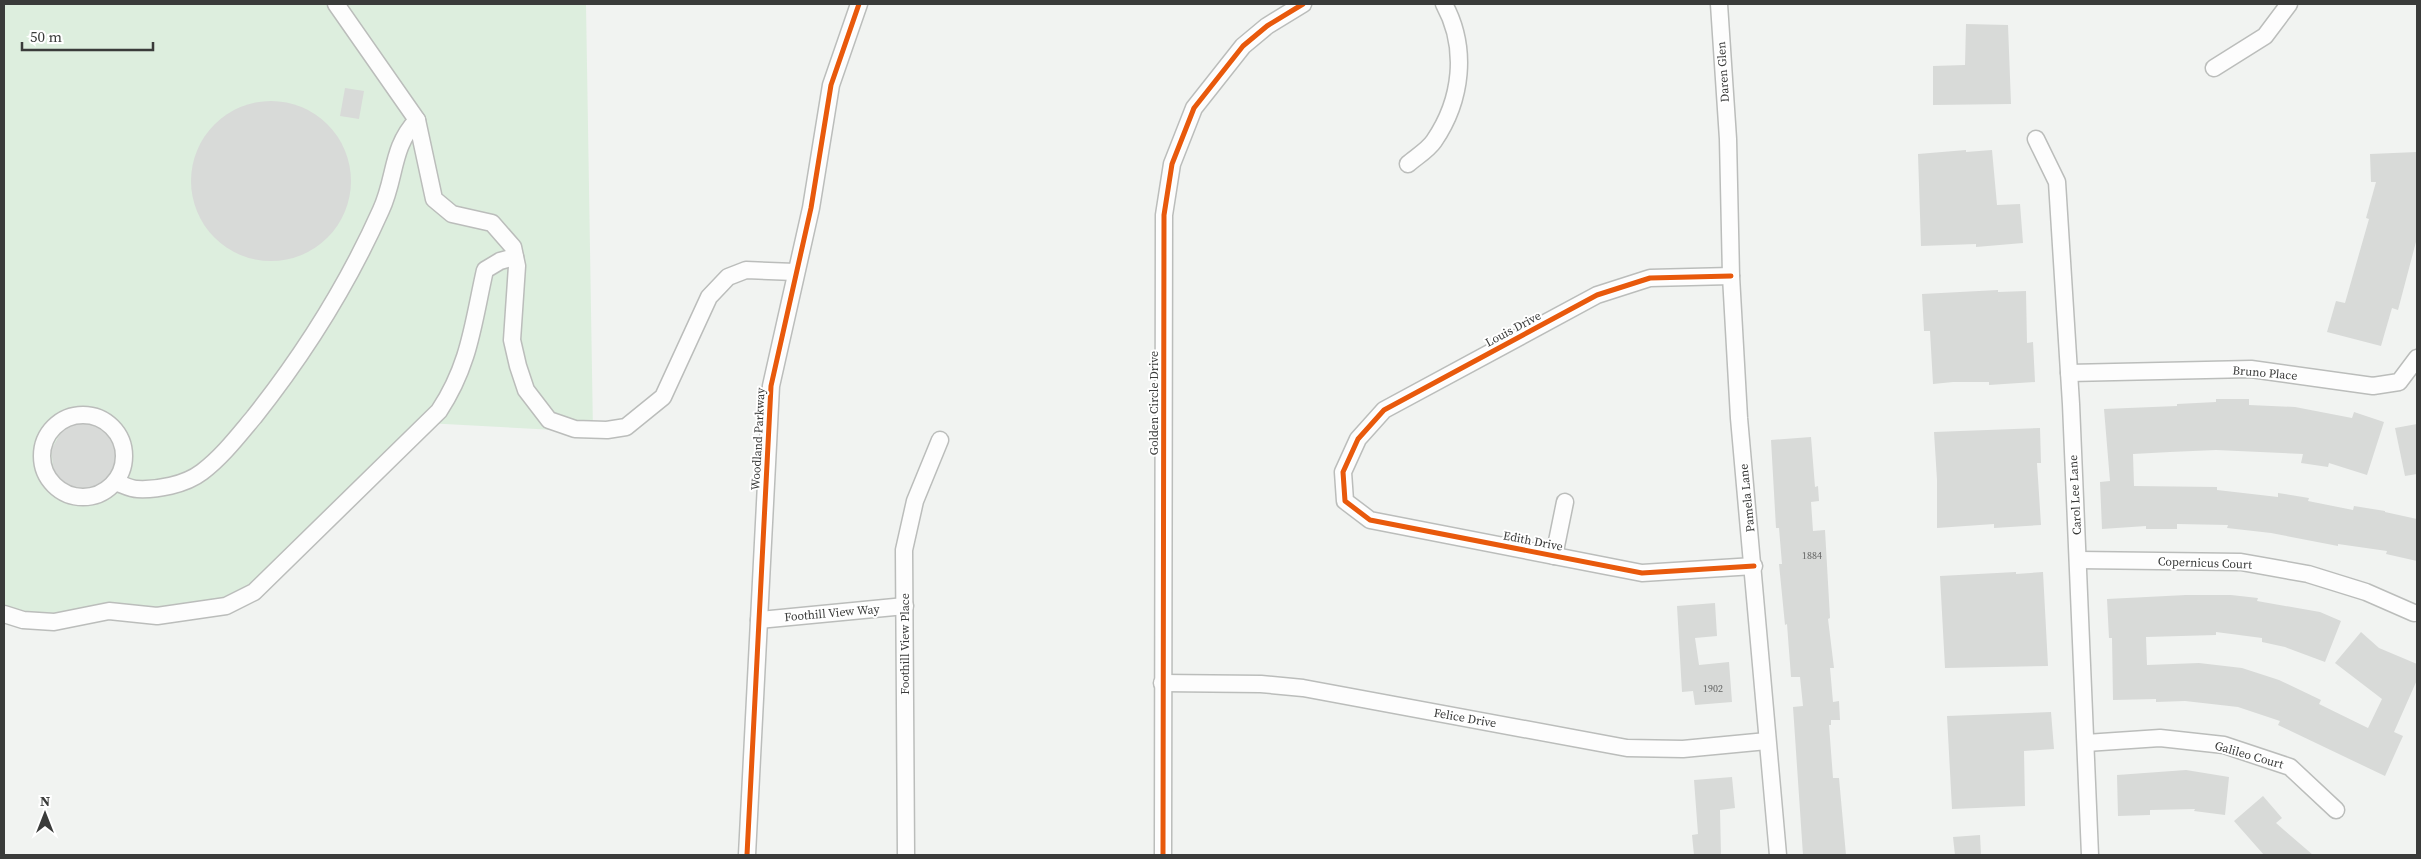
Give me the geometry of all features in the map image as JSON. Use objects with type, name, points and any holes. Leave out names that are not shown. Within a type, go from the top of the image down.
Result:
[{"type":"street","points":[[336,4],[417,120],[434,199],[452,214],[492,222],[509,241],[517,266],[512,340],[523,382],[536,406],[549,420],[575,429],[607,430],[626,427],[663,397],[709,297],[728,277],[752,270],[795,272]]},
{"type":"street","name":"Woodland Parkway","points":[[747,855],[771,386],[795,272],[811,208],[831,85],[859,4]]},
{"type":"street","name":"Golden Circle Drive","points":[[1163,855],[1164,215],[1172,164],[1194,108],[1243,46],[1267,26],[1303,4]]},
{"type":"street","points":[[1408,164],[1433,143],[1454,106],[1461,59],[1452,17],[1444,4]]},
{"type":"street","name":"Daren Glen","points":[[1718,4],[1728,139]]},
{"type":"street","points":[[2214,68],[2265,36],[2290,4]]},
{"type":"street","points":[[115,482],[136,489],[179,484],[201,473],[226,450],[297,360],[347,277],[383,207],[400,143],[406,132],[417,120]]},
{"type":"street","name":"Pamela Lane","points":[[1728,139],[1739,418],[1754,566],[1767,742],[1778,855]]},
{"type":"street","name":"Carol Lee Lane","points":[[2036,139],[2057,182],[2069,373],[2090,855]]},
{"type":"street","points":[[4,614],[23,620],[54,622],[108,611],[157,616],[226,606],[254,592],[439,411],[450,394],[471,341],[485,270],[500,261],[515,256]]},
{"type":"street","name":"Louis Drive","points":[[1343,472],[1358,439],[1384,410],[1597,295],[1650,278],[1732,276]]},
{"type":"street","name":"Bruno Place","points":[[2069,373],[2250,369],[2373,386],[2399,382],[2417,358]]},
{"type":"street","points":[[82,415],[95,417],[107,423],[116,432],[122,444],[124,457],[122,470],[115,482],[93,496],[80,497],[66,494],[55,486],[46,475],[42,462],[43,448],[48,435],[57,425],[69,418],[82,415]]},
{"type":"street","name":"Foothill View Place","points":[[906,855],[904,550],[915,501],[940,440]]},
{"type":"street","name":"Edith Drive","points":[[1343,472],[1345,501],[1370,520],[1642,573],[1754,566]]},
{"type":"street","points":[[1554,556],[1565,502]]},
{"type":"street","name":"Copernicus Court","points":[[2078,560],[2240,562],[2308,574],[2366,592],[2414,613]]},
{"type":"street","name":"Foothill View Way","points":[[760,620],[905,606]]},
{"type":"street","name":"Felice Drive","points":[[1162,683],[1262,684],[1302,688],[1627,748],[1683,749],[1767,742]]},
{"type":"street","name":"Galileo Court","points":[[2086,743],[2160,738],[2224,745],[2290,767],[2336,810]]},
{"type":"green space","points":[[4,4],[586,4],[593,432],[426,423],[240,600],[46,622],[4,614]]},
{"type":"building","points":[[1966,24],[2008,25],[2011,104],[1933,105],[1933,66],[1965,65]]},
{"type":"building","points":[[345,88],[364,91],[359,119],[340,116]]},
{"type":"building","points":[[271,101],[301,107],[322,119],[333,130],[345,151],[351,181],[345,211],[333,232],[322,243],[301,255],[271,261],[241,255],[220,243],[209,232],[197,211],[191,181],[197,151],[209,130],[220,119],[241,107]]},
{"type":"building","points":[[1966,150],[1966,152],[1992,150],[1997,205],[2020,204],[2023,243],[1976,247],[1976,244],[1921,246],[1918,154]]},
{"type":"building","points":[[2417,152],[2417,238],[2398,310],[2392,308],[2381,346],[2327,332],[2336,301],[2345,303],[2369,219],[2366,218],[2376,182],[2371,182],[2370,154]]},
{"type":"building","points":[[1998,290],[1998,292],[2026,291],[2027,343],[2033,342],[2035,382],[1989,385],[1989,382],[1933,384],[1930,331],[1924,331],[1922,294]]},
{"type":"building","points":[[2216,399],[2249,399],[2249,405],[2295,407],[2352,418],[2354,412],[2384,422],[2367,475],[2329,463],[2328,467],[2301,463],[2303,454],[2216,450],[2170,452],[2133,454],[2134,486],[2217,487],[2217,490],[2278,497],[2278,493],[2309,498],[2308,501],[2353,510],[2354,506],[2417,519],[2417,561],[2386,554],[2387,551],[2338,544],[2338,546],[2271,533],[2227,528],[2228,525],[2177,524],[2177,529],[2146,529],[2146,526],[2102,529],[2100,482],[2110,481],[2104,409],[2177,406],[2177,404],[2216,402]]},
{"type":"building","points":[[94,424],[111,436],[116,446],[118,457],[116,468],[108,475],[105,482],[92,489],[70,486],[61,480],[54,471],[51,450],[62,431],[72,425]]},
{"type":"building","points":[[2417,424],[2417,474],[2405,476],[2395,428]]},
{"type":"building","points":[[2040,428],[2041,463],[2037,463],[2041,525],[1994,528],[1994,524],[1937,528],[1934,432]]},
{"type":"building","points":[[1811,437],[1815,487],[1818,486],[1819,501],[1811,502],[1813,531],[1825,530],[1830,618],[1828,619],[1834,668],[1830,668],[1833,702],[1839,701],[1840,720],[1831,720],[1831,725],[1829,725],[1833,778],[1839,778],[1846,855],[1803,855],[1793,707],[1803,706],[1800,677],[1791,677],[1787,624],[1785,625],[1779,564],[1782,564],[1779,528],[1776,528],[1771,440]]},
{"type":"building","points":[[2016,572],[2016,574],[2043,572],[2048,666],[1945,668],[1940,576]]},
{"type":"building","points":[[2231,595],[2258,598],[2257,601],[2320,612],[2341,621],[2325,662],[2285,647],[2262,642],[2262,638],[2216,632],[2216,635],[2146,637],[2147,665],[2199,663],[2242,668],[2279,680],[2321,700],[2319,704],[2368,728],[2382,699],[2335,663],[2361,632],[2379,648],[2417,664],[2417,680],[2394,732],[2403,736],[2385,776],[2278,725],[2280,721],[2238,707],[2185,701],[2156,702],[2156,699],[2113,700],[2112,638],[2109,638],[2107,599]]},
{"type":"building","points":[[1715,603],[1717,636],[1695,638],[1699,665],[1729,662],[1732,702],[1695,705],[1693,691],[1682,692],[1677,606]]},
{"type":"building","points":[[2051,712],[2054,749],[2024,751],[2025,806],[1952,809],[1947,716]]},
{"type":"building","points":[[2186,770],[2229,777],[2225,815],[2194,811],[2195,809],[2150,810],[2150,815],[2118,816],[2117,775]]},
{"type":"building","points":[[1732,777],[1735,808],[1720,810],[1721,855],[1694,855],[1692,835],[1698,834],[1694,780]]},
{"type":"building","points":[[2263,796],[2282,818],[2276,823],[2313,855],[2264,855],[2234,821]]},
{"type":"building","points":[[1980,835],[1981,855],[1955,855],[1953,837]]},
{"type":"cycle path","points":[[747,855],[771,386],[811,208],[831,85],[859,4]]},
{"type":"cycle path","points":[[1163,855],[1164,215],[1172,164],[1194,108],[1243,46],[1267,26],[1303,4]]},
{"type":"cycle path","points":[[1731,276],[1650,278],[1597,295],[1384,410],[1358,439],[1343,472],[1345,501],[1370,520],[1642,573],[1754,566]]}]
